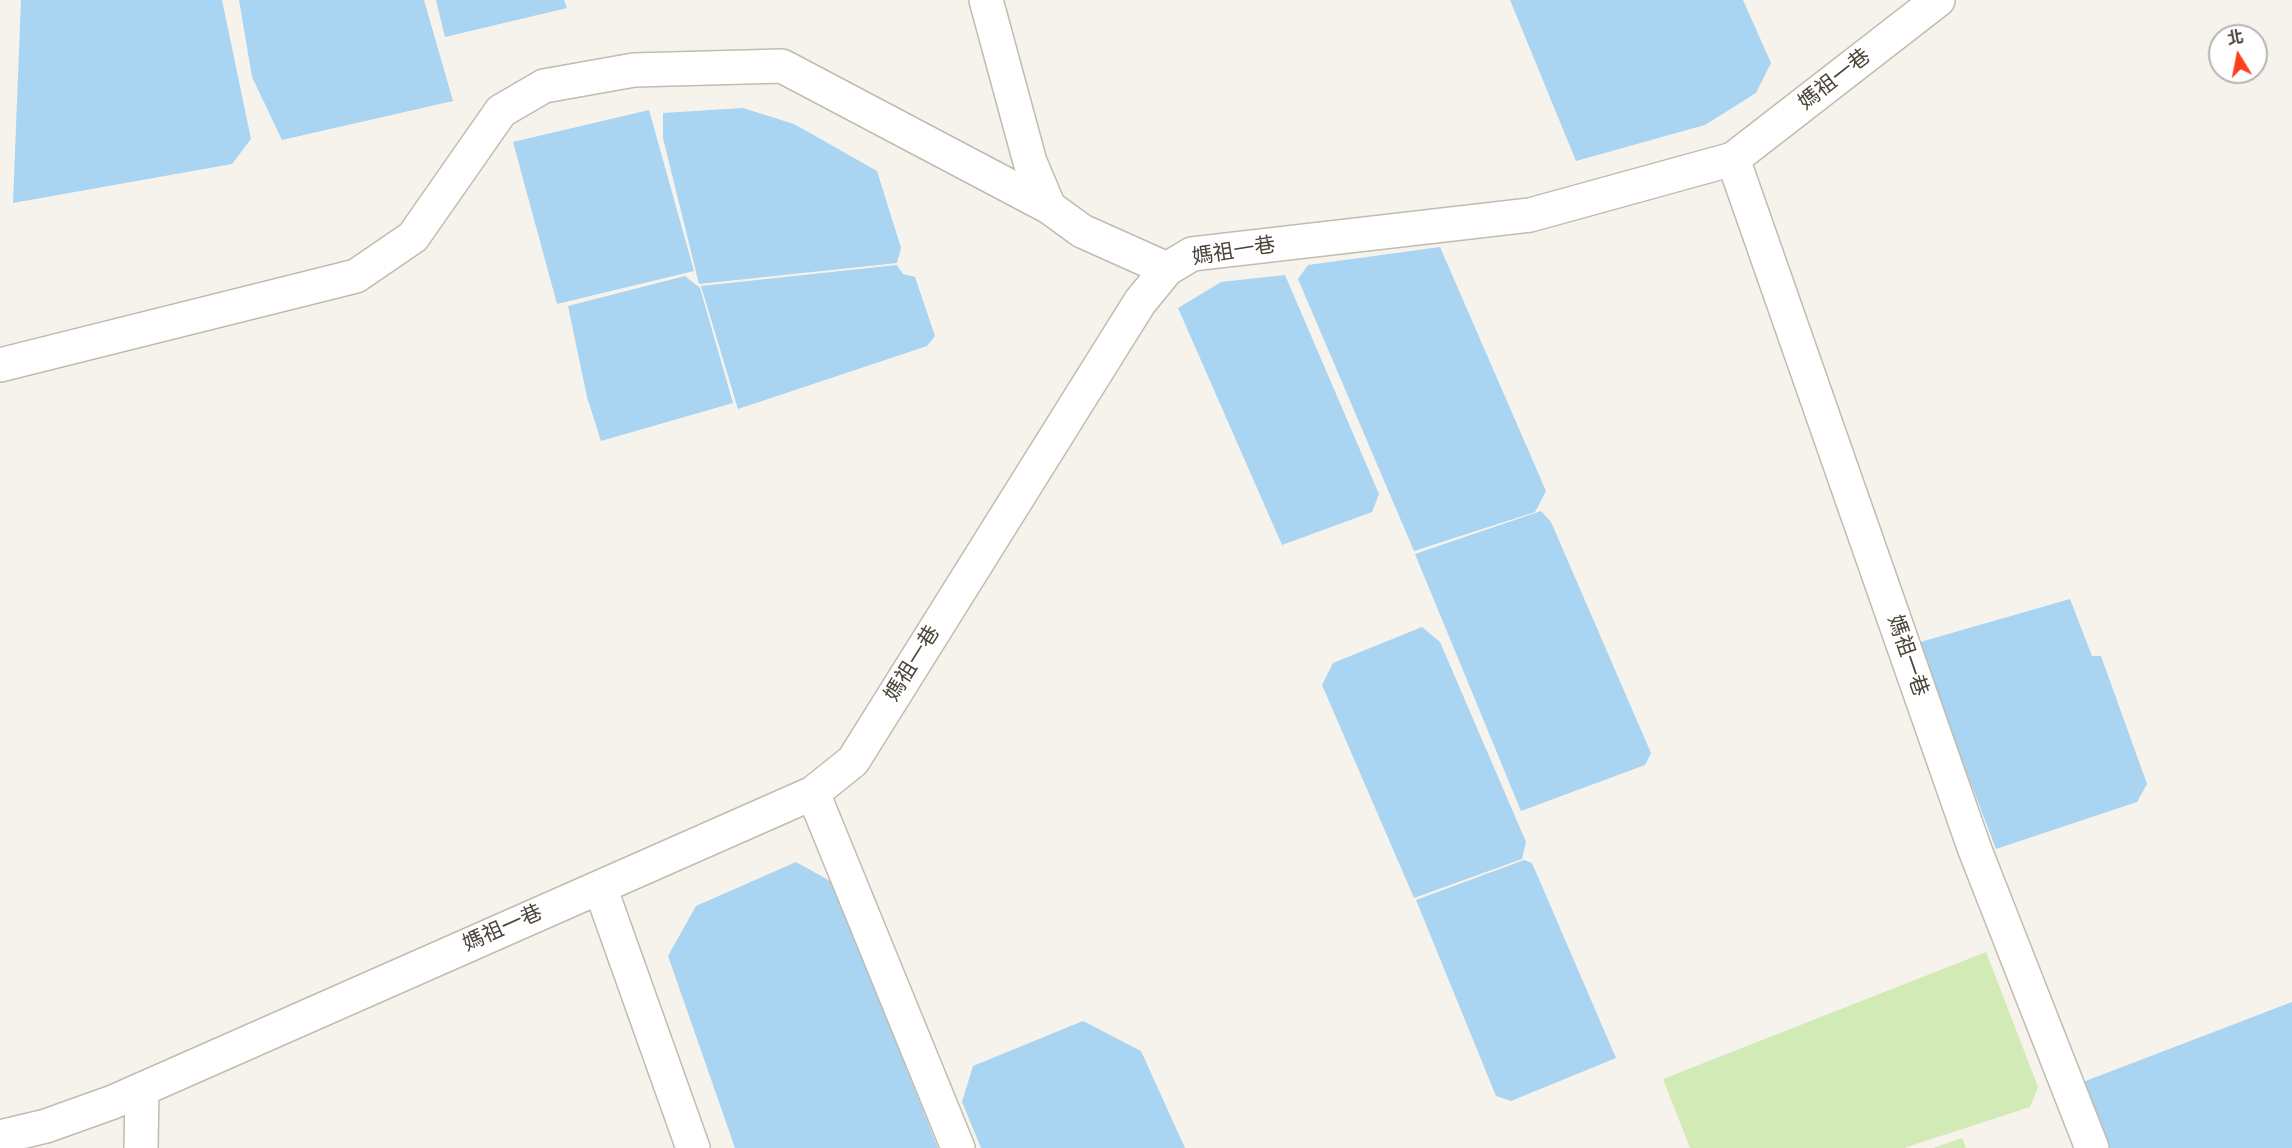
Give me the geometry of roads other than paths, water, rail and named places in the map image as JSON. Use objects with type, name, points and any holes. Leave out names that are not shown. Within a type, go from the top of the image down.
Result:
[{"type":"street","points":[[986,0],[1030,162],[1049,207]]},
{"type":"street","name":"媽祖一巷","points":[[0,1137],[46,1126],[113,1102],[813,793],[853,761],[1140,302],[1167,269],[1192,254],[1530,215],[1733,159],[1938,0]]},
{"type":"street","points":[[0,365],[356,276],[413,237],[501,111],[544,86],[634,70],[782,66],[1049,207],[1082,231],[1167,269]]},
{"type":"street","name":"媽祖一巷","points":[[1733,159],[1975,850],[2091,1148]]},
{"type":"street","points":[[813,793],[958,1148]]},
{"type":"street","points":[[600,887],[693,1148]]},
{"type":"street","points":[[141,1148],[142,1089]]},
{"type":"water","points":[[21,0],[222,0],[251,139],[232,164],[13,203]]},
{"type":"water","points":[[239,0],[424,0],[453,101],[282,140],[252,77]]},
{"type":"water","points":[[436,0],[564,0],[567,8],[445,37]]},
{"type":"water","points":[[1510,0],[1743,0],[1771,63],[1756,93],[1705,125],[1576,161]]},
{"type":"water","points":[[743,108],[794,124],[877,171],[901,248],[897,263],[699,284],[663,138],[663,113]]},
{"type":"water","points":[[649,110],[694,271],[557,304],[513,142]]},
{"type":"water","points":[[1440,247],[1546,491],[1535,512],[1414,551],[1298,279],[1308,265]]},
{"type":"water","points":[[897,265],[903,274],[915,277],[935,336],[927,346],[738,409],[701,286]]},
{"type":"water","points":[[1285,275],[1379,494],[1372,512],[1282,545],[1178,308],[1221,282]]},
{"type":"water","points":[[685,276],[700,288],[733,403],[601,441],[587,397],[568,306]]},
{"type":"water","points":[[1541,511],[1551,522],[1651,753],[1645,765],[1521,811],[1415,554]]},
{"type":"water","points":[[2070,599],[2092,656],[2101,656],[2147,784],[2137,802],[1996,849],[1917,643]]},
{"type":"water","points":[[1422,627],[1440,642],[1526,842],[1522,859],[1414,898],[1322,685],[1333,663]]},
{"type":"water","points":[[1524,860],[1532,863],[1616,1058],[1511,1101],[1496,1096],[1416,900]]},
{"type":"water","points":[[796,862],[832,882],[938,1148],[735,1148],[668,956],[696,906]]},
{"type":"water","points":[[2292,1002],[2292,1148],[2110,1148],[2083,1082]]},
{"type":"water","points":[[1083,1021],[1141,1051],[1185,1148],[981,1148],[962,1102],[973,1066]]}]
